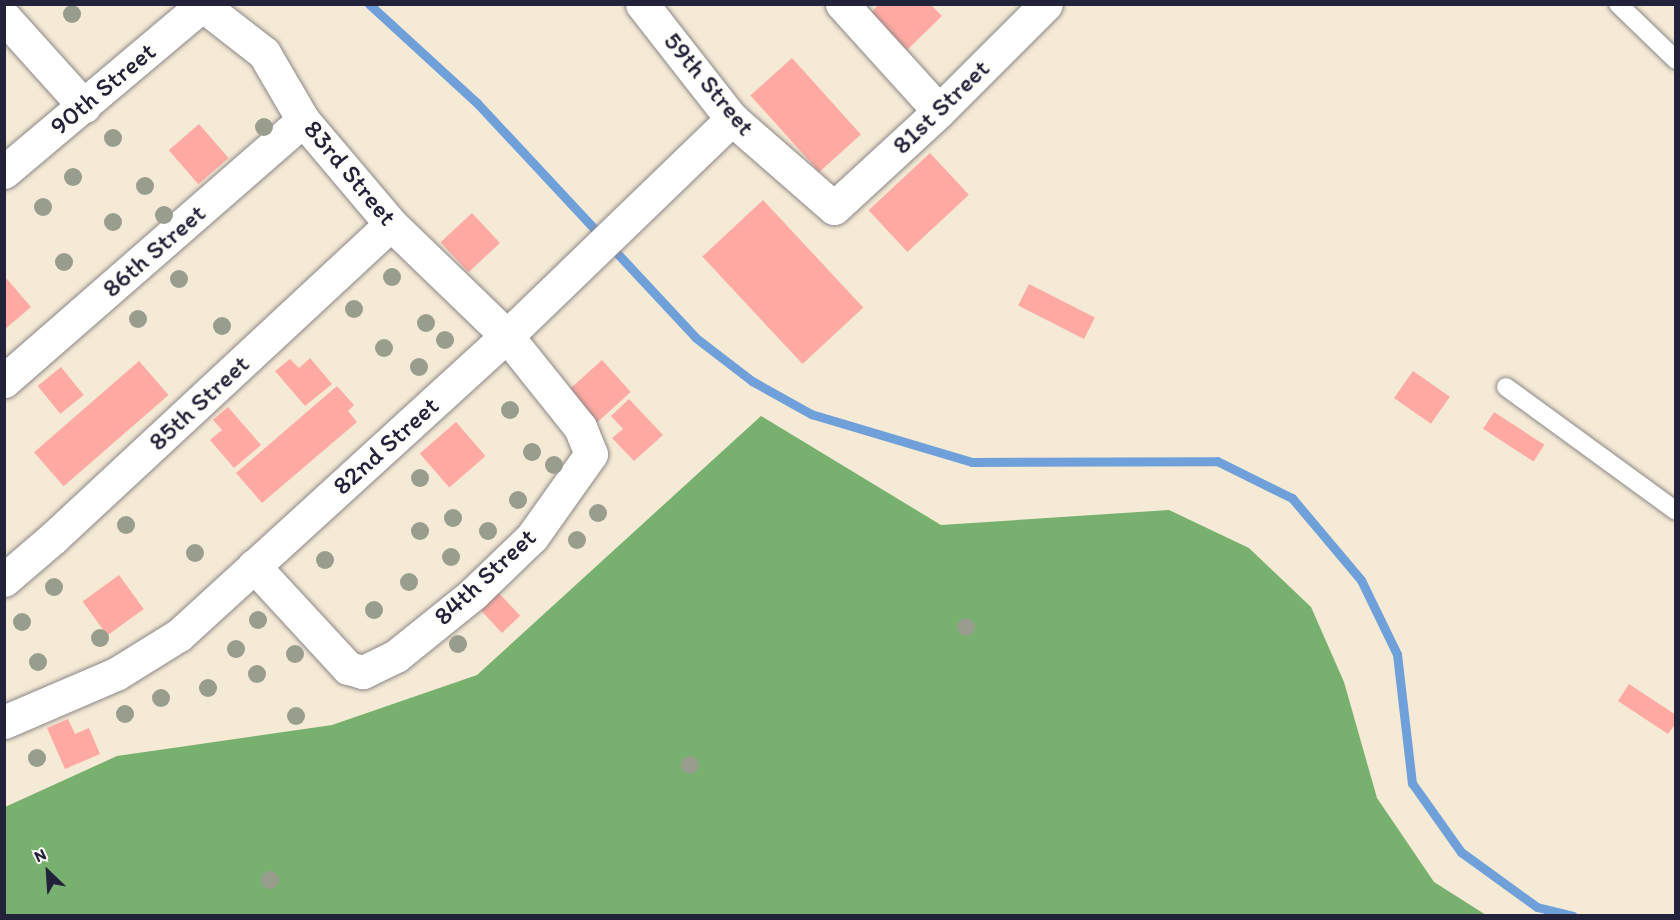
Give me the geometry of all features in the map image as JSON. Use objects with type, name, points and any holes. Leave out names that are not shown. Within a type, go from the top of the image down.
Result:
[{"type":"street","name":"59th Street","points":[[642,4],[732,118],[834,208]]},
{"type":"street","points":[[842,4],[939,111]]},
{"type":"street","name":"90th Street","points":[[4,172],[201,5]]},
{"type":"street","name":"83rd Street","points":[[201,5],[264,53],[303,120],[391,224],[507,336]]},
{"type":"street","name":"81st Street","points":[[834,208],[939,111],[1044,5]]},
{"type":"street","points":[[4,17],[84,106]]},
{"type":"street","name":"82nd Street","points":[[4,722],[116,674],[179,635],[507,336],[732,118]]},
{"type":"street","name":"86th Street","points":[[4,381],[303,120]]},
{"type":"street","name":"85th Street","points":[[4,579],[62,530],[391,224]]},
{"type":"street","name":"84th Street","points":[[254,566],[348,668],[363,672],[396,656],[474,594],[532,537],[591,454],[580,427],[507,336]]},
{"type":"lane","points":[[1618,4],[1676,60]]},
{"type":"lane","points":[[1506,387],[1676,511]]},
{"type":"green space","points":[[761,416],[941,525],[1169,510],[1249,548],[1311,607],[1344,682],[1377,798],[1434,882],[1486,915],[5,915],[5,807],[117,756],[332,725],[477,675]]},
{"type":"building","points":[[879,4],[930,4],[942,16],[905,52],[869,15]]},
{"type":"building","points":[[792,58],[861,135],[819,172],[750,95]]},
{"type":"building","points":[[199,124],[229,158],[198,184],[169,150]]},
{"type":"building","points":[[930,153],[969,195],[907,252],[869,210]]},
{"type":"building","points":[[763,200],[863,308],[803,364],[702,257]]},
{"type":"building","points":[[472,213],[500,243],[469,272],[441,242]]},
{"type":"building","points":[[7,279],[31,307],[4,330],[4,282]]},
{"type":"building","points":[[1029,284],[1095,318],[1084,339],[1018,305]]},
{"type":"building","points":[[310,358],[332,384],[305,406],[275,371],[290,359],[299,368]]},
{"type":"building","points":[[602,360],[631,392],[594,425],[565,393]]},
{"type":"building","points":[[139,361],[169,395],[64,486],[34,452]]},
{"type":"building","points":[[61,367],[84,395],[60,414],[38,386]]},
{"type":"building","points":[[1413,371],[1450,397],[1431,424],[1394,398]]},
{"type":"building","points":[[337,386],[354,405],[348,411],[357,422],[262,503],[236,473]]},
{"type":"building","points":[[629,399],[663,435],[634,461],[612,438],[623,429],[611,416]]},
{"type":"building","points":[[228,407],[261,445],[234,468],[210,440],[222,430],[213,420]]},
{"type":"building","points":[[1494,412],[1544,445],[1533,461],[1483,429]]},
{"type":"building","points":[[456,422],[486,456],[449,487],[420,453]]},
{"type":"building","points":[[119,575],[144,609],[107,635],[83,601]]},
{"type":"building","points":[[497,591],[520,616],[502,633],[479,608]]},
{"type":"building","points":[[1629,684],[1676,715],[1676,723],[1668,734],[1618,701]]},
{"type":"building","points":[[68,719],[75,734],[89,728],[100,754],[65,769],[47,728]]},
{"type":"waterway","points":[[369,4],[477,103],[696,338],[752,381],[811,414],[972,462],[1217,461],[1292,498],[1361,580],[1397,654],[1412,783],[1461,852],[1537,907],[1573,916]]}]
